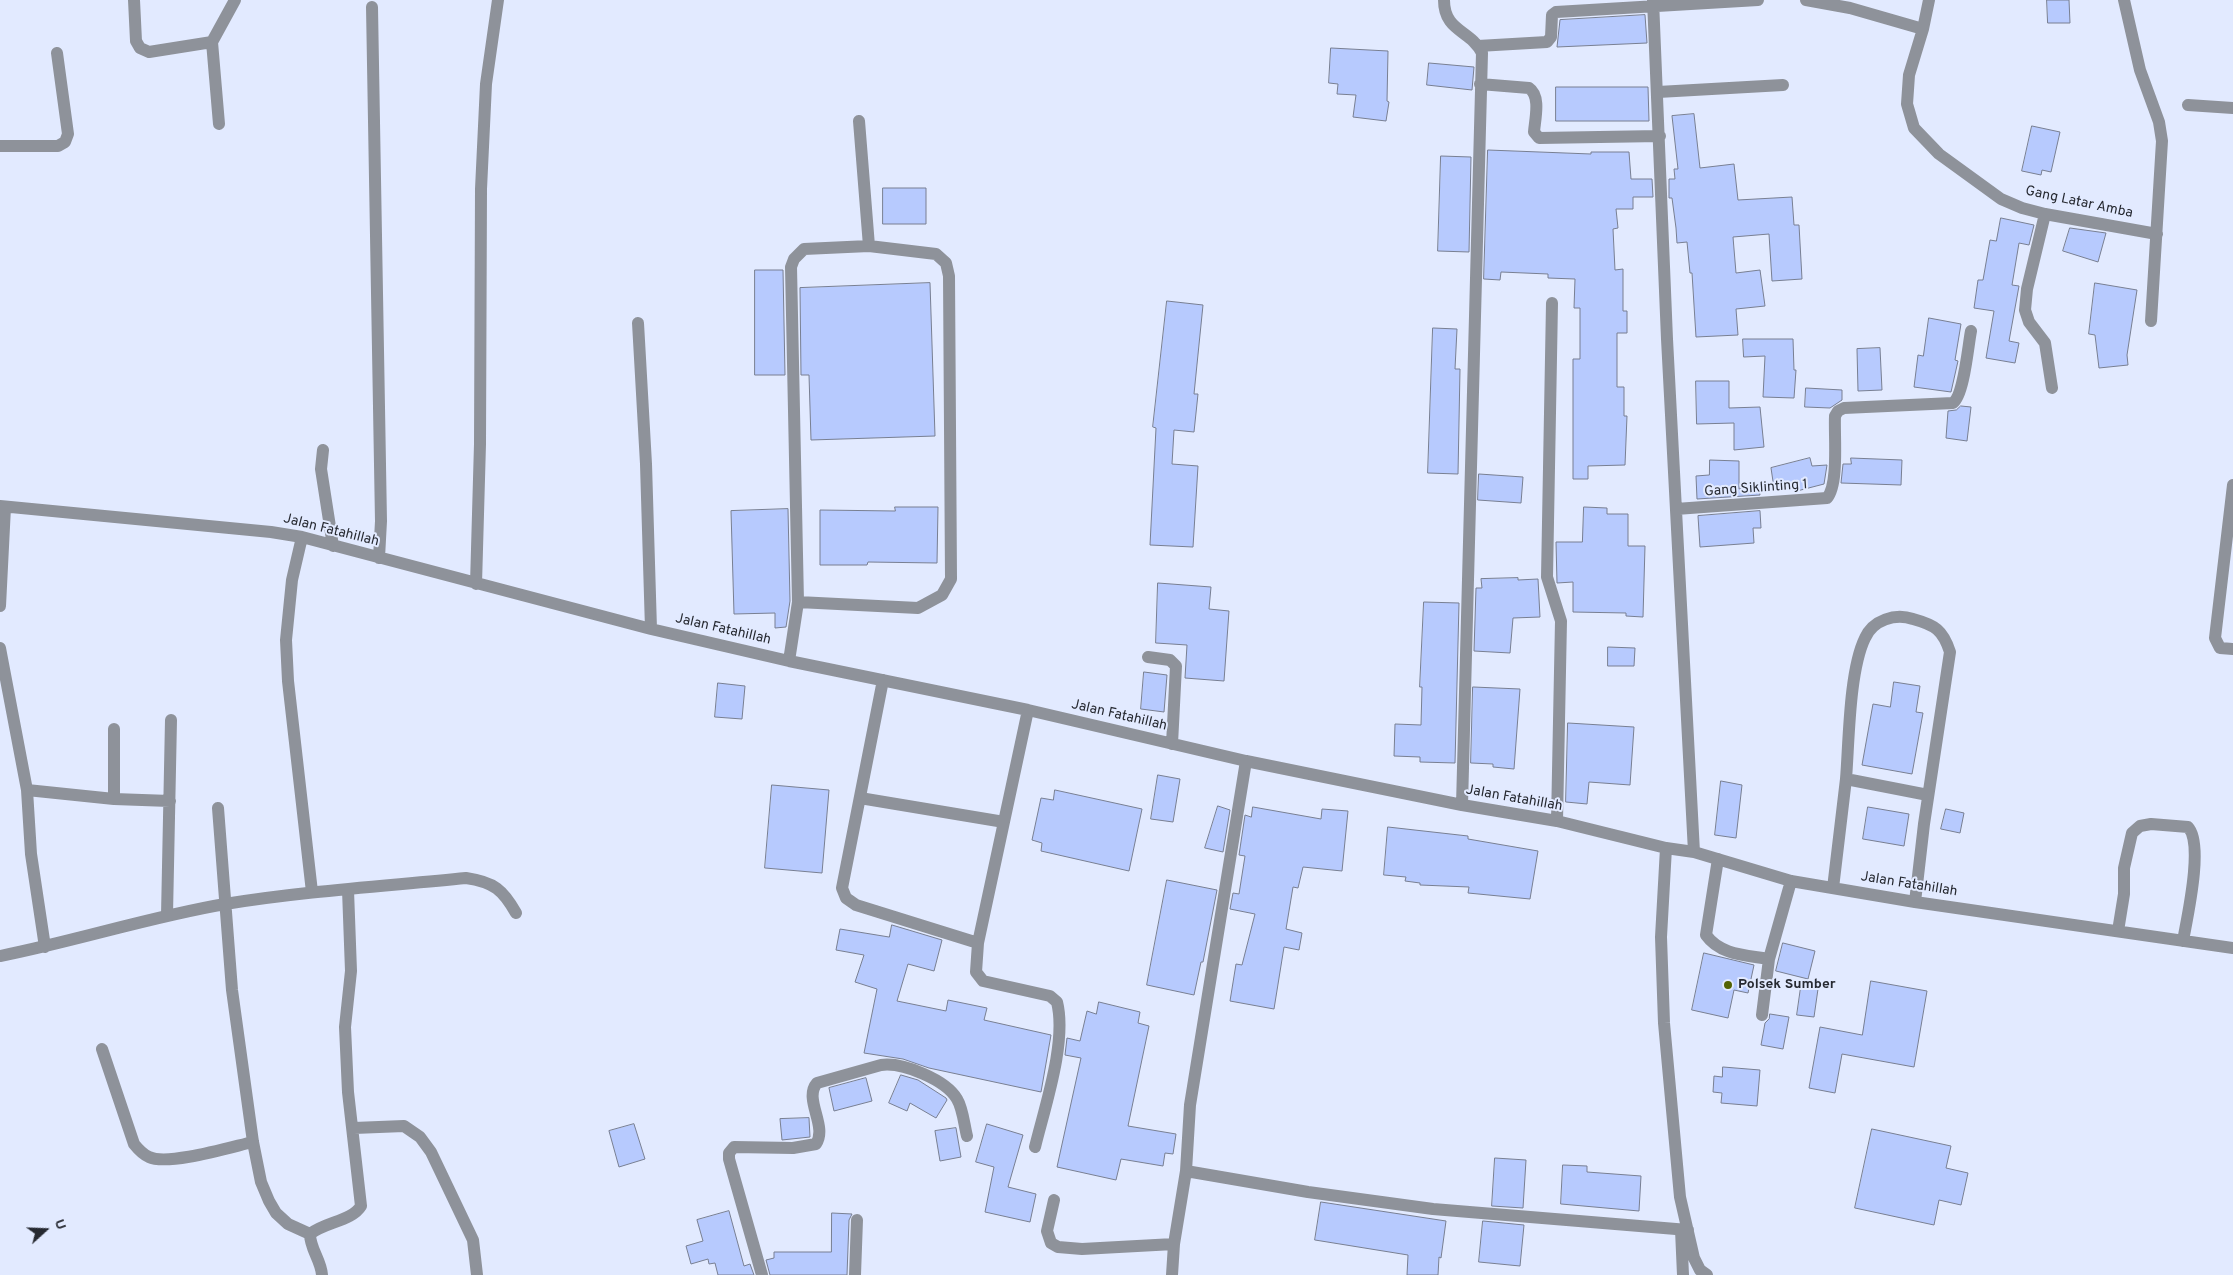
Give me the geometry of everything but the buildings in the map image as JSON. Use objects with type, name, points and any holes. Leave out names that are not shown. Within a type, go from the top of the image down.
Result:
[{"type":"street","points":[[134,0],[136,42],[140,48],[149,52],[212,42]]},
{"type":"street","points":[[219,124],[212,42],[235,0]]},
{"type":"street","points":[[476,584],[480,434],[481,190],[486,84],[498,0]]},
{"type":"street","points":[[1444,0],[1448,20],[1456,29],[1478,46],[1482,52],[1462,805]]},
{"type":"street","points":[[1478,46],[1547,42],[1551,37],[1552,15],[1556,12],[1653,4],[1758,0]]},
{"type":"street","points":[[1806,0],[1850,8],[1923,29]]},
{"type":"street","name":"Gang Latar Amba","points":[[1928,0],[1923,29],[1909,75],[1907,104],[1914,128],[1939,154],[2002,199],[2045,214],[2157,234]]},
{"type":"street","points":[[2124,0],[2140,70],[2159,122],[2162,141],[2151,321]]},
{"type":"street","points":[[1653,4],[1667,340],[1694,852]]},
{"type":"street","points":[[372,7],[381,521],[380,558]]},
{"type":"street","points":[[0,146],[58,146],[65,142],[68,134],[57,53]]},
{"type":"street","points":[[1480,84],[1529,88],[1533,90],[1536,97],[1534,132],[1540,138],[1660,136]]},
{"type":"street","points":[[1658,92],[1783,85]]},
{"type":"street","points":[[2188,105],[2233,108]]},
{"type":"street","points":[[859,121],[869,246]]},
{"type":"street","points":[[2045,214],[2027,289],[2024,310],[2029,322],[2045,343],[2052,388]]},
{"type":"street","points":[[789,661],[798,602],[791,267],[794,259],[804,249],[869,246],[936,254],[946,263],[949,276],[951,579],[942,595],[918,608],[798,602]]},
{"type":"street","points":[[1552,303],[1547,577],[1561,621],[1557,821]]},
{"type":"street","points":[[638,324],[646,464],[651,629]]},
{"type":"street","name":"Gang Siklinting 1","points":[[1676,509],[1827,498],[1832,493],[1834,480],[1835,416],[1838,411],[1844,408],[1953,403],[1957,400],[1961,389],[1971,332]]},
{"type":"street","points":[[323,450],[321,469],[333,546]]},
{"type":"street","points":[[2233,485],[2215,638],[2220,648],[2233,650]]},
{"type":"street","points":[[0,606],[2,506]]},
{"type":"street","name":"Jalan Fatahillah","points":[[2,506],[271,532],[302,537],[651,629],[789,661],[1028,710],[1246,761],[1462,805],[1557,821],[1666,848],[1694,852],[1791,881],[1915,902],[2233,948]]},
{"type":"street","points":[[302,537],[292,580],[286,640],[288,681],[312,892]]},
{"type":"street","points":[[1833,888],[1856,671],[1865,638],[1877,622],[1901,615],[1929,623],[1944,636],[1950,652],[1928,796],[1915,902]]},
{"type":"street","points":[[0,648],[27,790],[31,854],[45,947]]},
{"type":"street","points":[[1148,657],[1170,660],[1176,666],[1172,744]]},
{"type":"street","points":[[883,680],[842,888],[846,898],[856,905],[978,943]]},
{"type":"street","points":[[1028,710],[978,943],[976,972],[983,981],[1050,996],[1057,1002],[1060,1021],[1059,1051],[1035,1147]]},
{"type":"street","points":[[168,915],[171,720]]},
{"type":"street","points":[[114,729],[114,799]]},
{"type":"street","points":[[1173,1274],[1174,1244],[1186,1171],[1190,1105],[1246,761]]},
{"type":"street","points":[[1846,779],[1928,796]]},
{"type":"street","points":[[27,790],[114,799],[170,801]]},
{"type":"street","points":[[860,798],[1004,822]]},
{"type":"street","points":[[218,808],[232,990],[253,1142],[261,1182],[272,1207],[288,1224],[310,1234]]},
{"type":"street","points":[[2118,931],[2124,894],[2124,868],[2132,833],[2140,826],[2151,824],[2188,827],[2194,838],[2193,878],[2183,941]]},
{"type":"street","points":[[1666,848],[1661,937],[1664,1023],[1680,1197],[1685,1230],[1694,1258],[1700,1270],[1708,1275]]},
{"type":"street","points":[[1718,859],[1706,935],[1712,943],[1725,951],[1768,959]]},
{"type":"street","points":[[0,956],[45,947],[168,915],[226,904],[312,892],[466,878],[485,881],[505,894],[516,913]]},
{"type":"street","points":[[1762,1015],[1768,959],[1791,881]]},
{"type":"street","points":[[310,1234],[326,1224],[352,1216],[361,1206],[354,1128],[348,1092],[345,1026],[351,971],[348,890]]},
{"type":"street","points":[[102,1049],[134,1144],[140,1152],[149,1158],[158,1160],[183,1157],[253,1142]]},
{"type":"street","points":[[762,1275],[729,1159],[729,1153],[734,1147],[793,1148],[816,1144],[820,1137],[812,1090],[817,1083],[882,1065],[889,1064],[906,1067],[943,1085],[951,1092],[957,1099],[967,1136]]},
{"type":"street","points":[[354,1128],[404,1126],[420,1138],[431,1152],[473,1240],[477,1275]]},
{"type":"street","points":[[1186,1171],[1308,1192],[1433,1209],[1685,1230]]},
{"type":"street","points":[[1054,1200],[1048,1231],[1051,1242],[1058,1248],[1174,1244]]},
{"type":"street","points":[[856,1275],[857,1220]]},
{"type":"street","points":[[1683,1275],[1685,1230]]},
{"type":"street","points":[[310,1234],[310,1240],[322,1267],[322,1275]]},
{"type":"place","name":"Polsek Sumber","points":[[1728,985]]}]
